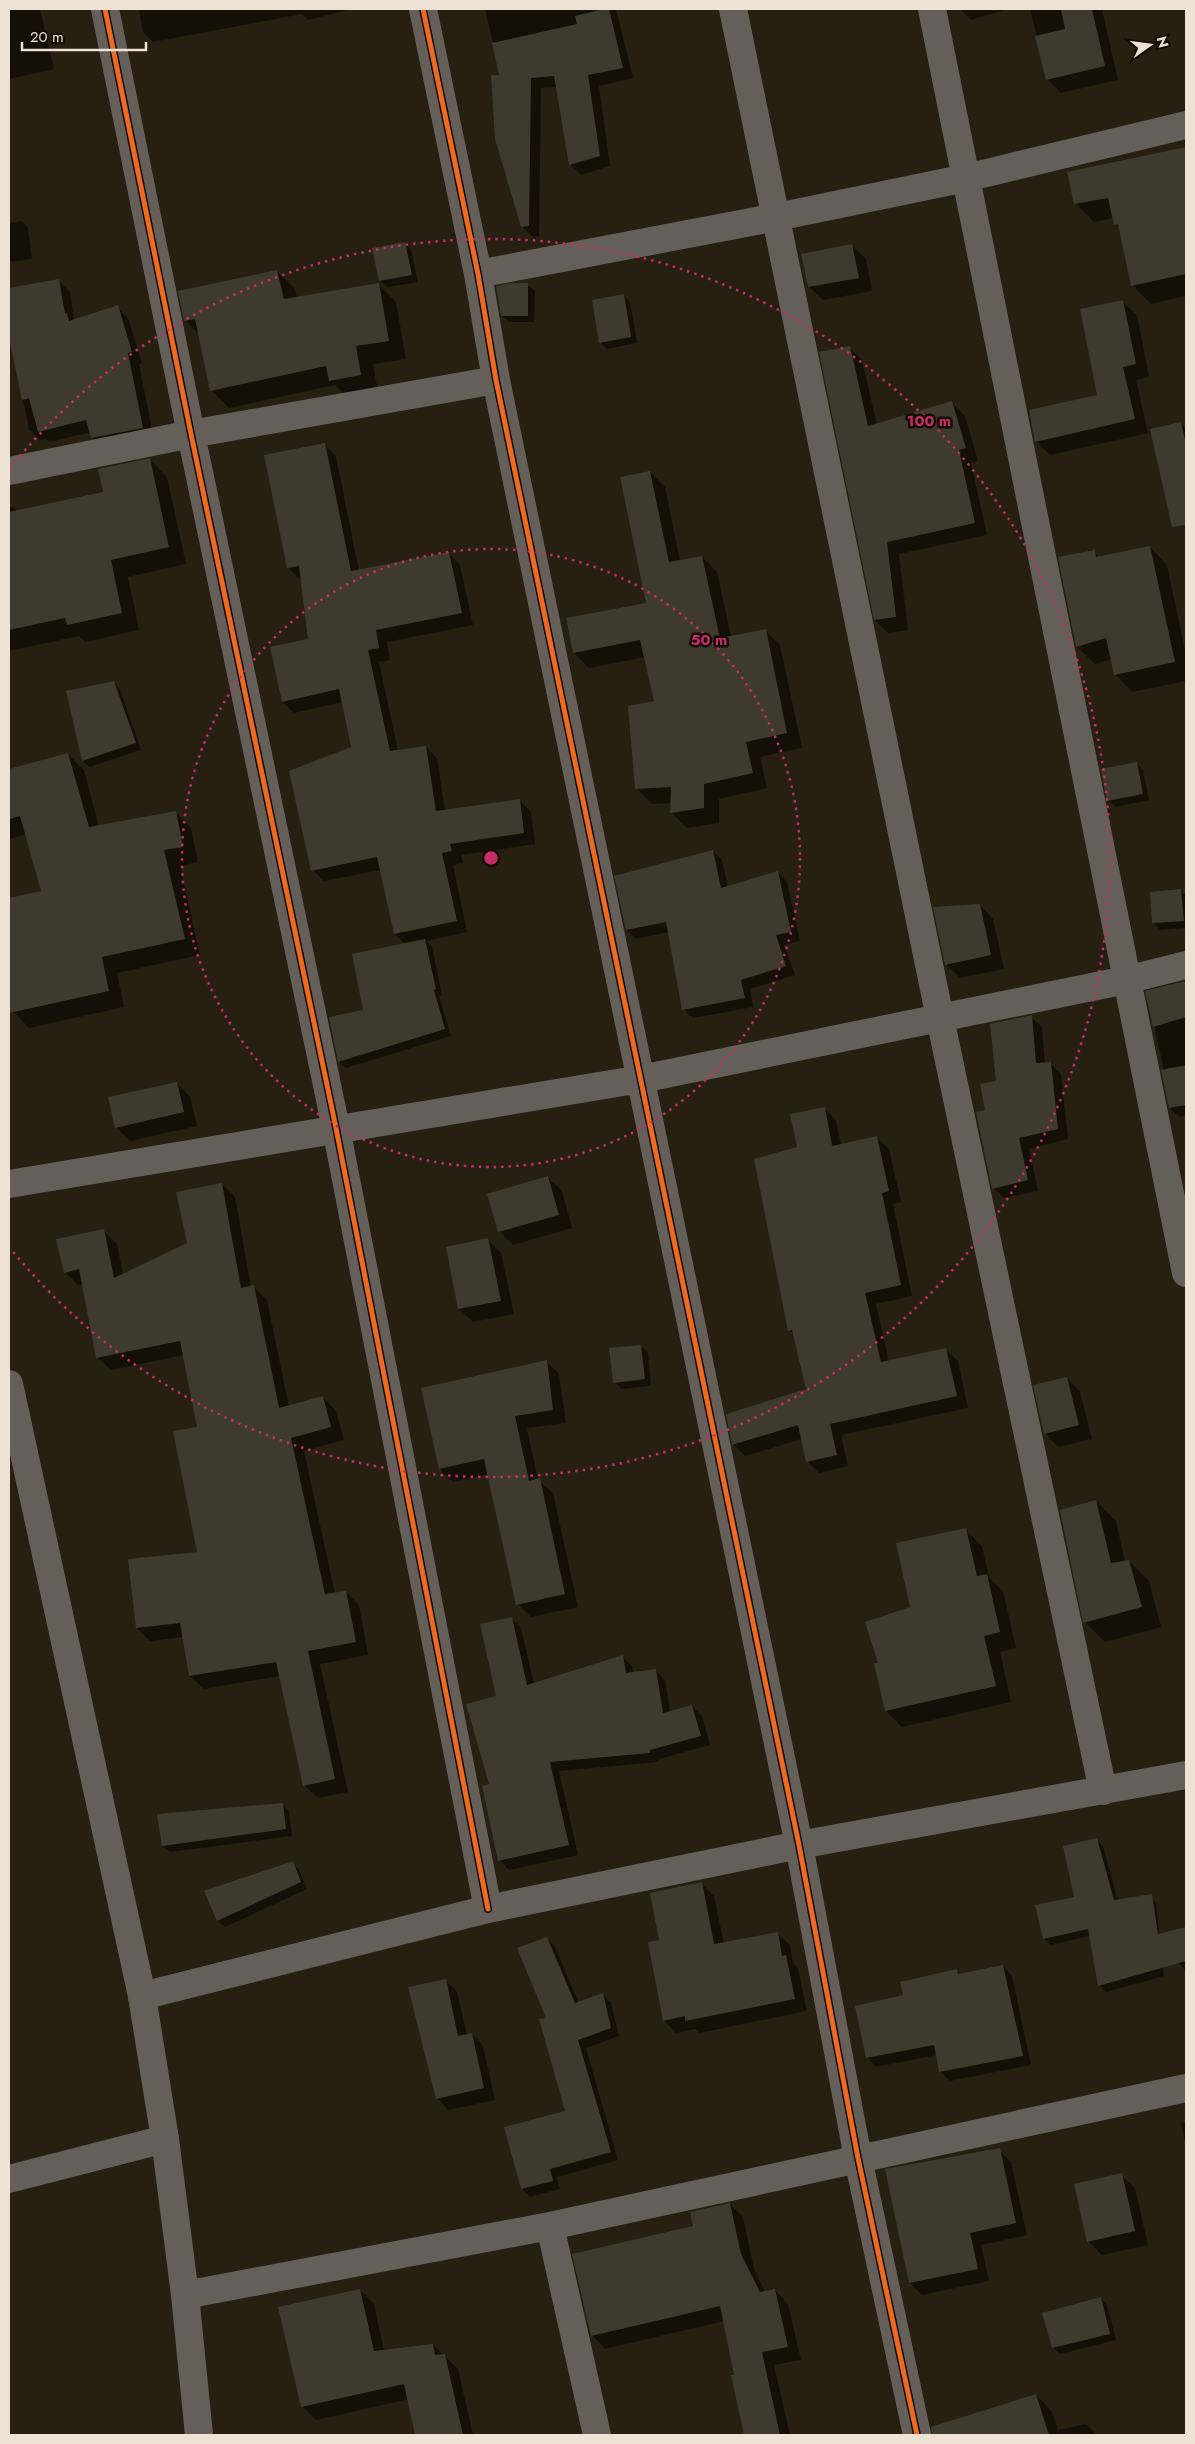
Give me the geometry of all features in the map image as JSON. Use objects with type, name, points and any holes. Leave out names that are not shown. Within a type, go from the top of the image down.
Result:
[{"type":"street","points":[[105,9],[190,434],[336,1128],[488,1909]]},
{"type":"street","points":[[423,9],[478,274],[496,380],[799,1845],[858,2158],[917,2435]]},
{"type":"street","points":[[733,9],[940,1018],[1103,1791]]},
{"type":"street","points":[[932,9],[1186,1273]]},
{"type":"street","points":[[478,274],[777,217],[966,178],[1186,125]]},
{"type":"street","points":[[9,471],[190,434],[496,380]]},
{"type":"street","points":[[9,1184],[336,1128],[641,1079],[1126,980],[1186,965]]},
{"type":"street","points":[[9,1384],[142,1996],[165,2139],[185,2295],[199,2435]]},
{"type":"street","points":[[142,1996],[488,1909],[799,1845],[1186,1775]]},
{"type":"street","points":[[185,2295],[550,2226],[1186,2088]]},
{"type":"street","points":[[9,2179],[165,2139]]},
{"type":"street","points":[[550,2226],[597,2435]]},
{"type":"building","points":[[609,9],[623,68],[588,75],[600,156],[569,165],[554,76],[531,78],[529,226],[521,227],[495,139],[491,75],[499,75],[492,43],[577,24],[575,16]]},
{"type":"building","points":[[1061,9],[1092,9],[1105,66],[1046,80],[1035,36],[1065,29]]},
{"type":"building","points":[[1186,147],[1186,274],[1131,286],[1118,224],[1114,225],[1108,198],[1074,204],[1067,172]]},
{"type":"building","points":[[405,242],[412,275],[379,281],[372,248]]},
{"type":"building","points":[[852,244],[859,278],[808,287],[801,254]]},
{"type":"building","points":[[277,270],[284,299],[379,283],[389,341],[356,346],[361,375],[329,381],[326,366],[210,391],[195,319],[184,321],[178,291]]},
{"type":"building","points":[[59,279],[65,314],[67,313],[69,321],[118,305],[132,352],[128,353],[143,428],[91,438],[86,420],[38,432],[29,398],[22,400],[9,338],[9,288]]},
{"type":"building","points":[[528,283],[528,316],[501,316],[496,286]]},
{"type":"building","points":[[624,294],[631,337],[599,343],[592,300]]},
{"type":"building","points":[[1123,300],[1136,364],[1123,367],[1135,419],[1035,442],[1029,410],[1097,395],[1080,309]]},
{"type":"building","points":[[850,346],[868,426],[952,401],[966,448],[959,450],[975,523],[887,542],[896,617],[874,620],[819,352]]},
{"type":"building","points":[[1181,422],[1186,444],[1186,525],[1172,527],[1150,429]]},
{"type":"building","points":[[325,443],[351,571],[449,552],[462,613],[376,630],[379,648],[368,650],[390,751],[426,746],[436,811],[520,799],[524,833],[450,844],[452,851],[442,853],[457,921],[394,934],[377,857],[311,871],[289,771],[351,747],[339,689],[282,702],[270,647],[308,639],[299,566],[287,568],[264,455]]},
{"type":"building","points":[[150,458],[169,547],[111,560],[122,613],[67,625],[65,618],[9,630],[9,512],[103,492],[98,469]]},
{"type":"building","points":[[650,471],[669,562],[702,556],[720,638],[766,629],[787,733],[746,742],[753,773],[704,784],[704,808],[670,813],[671,787],[635,789],[628,706],[654,701],[640,640],[573,653],[566,618],[646,603],[620,477]]},
{"type":"building","points":[[1150,546],[1175,662],[1114,675],[1106,638],[1076,647],[1058,557],[1095,550],[1096,557]]},
{"type":"building","points":[[114,681],[136,743],[82,761],[66,691]]},
{"type":"building","points":[[68,753],[89,827],[176,811],[183,847],[164,850],[185,939],[102,957],[109,991],[9,1013],[9,898],[41,891],[20,816],[9,819],[9,769]]},
{"type":"building","points":[[1137,762],[1143,794],[1107,801],[1101,769]]},
{"type":"building","points":[[713,850],[721,888],[778,871],[791,932],[776,935],[786,966],[741,980],[745,998],[682,1010],[666,922],[626,930],[614,876]]},
{"type":"building","points":[[1181,889],[1184,921],[1152,923],[1150,892]]},
{"type":"building","points":[[980,904],[991,955],[945,965],[933,907]]},
{"type":"building","points":[[425,939],[436,989],[434,990],[445,1029],[338,1062],[329,1017],[363,1010],[352,954]]},
{"type":"building","points":[[1186,981],[1186,1017],[1153,1027],[1145,991]]},
{"type":"building","points":[[1032,1015],[1036,1063],[1051,1062],[1058,1129],[1019,1138],[1028,1180],[992,1189],[976,1112],[985,1110],[980,1084],[996,1081],[990,1024]]},
{"type":"building","points":[[1186,1065],[1186,1105],[1169,1108],[1161,1070]]},
{"type":"building","points":[[177,1082],[184,1112],[115,1128],[108,1097]]},
{"type":"building","points":[[825,1107],[832,1146],[877,1136],[889,1191],[882,1193],[901,1285],[865,1293],[881,1362],[946,1348],[957,1396],[830,1424],[837,1455],[806,1462],[798,1425],[732,1445],[726,1414],[806,1389],[792,1330],[788,1331],[754,1159],[797,1147],[790,1114]]},
{"type":"building","points":[[548,1176],[559,1215],[498,1232],[487,1194]]},
{"type":"building","points":[[222,1183],[241,1288],[254,1285],[279,1408],[323,1396],[331,1427],[291,1438],[325,1594],[346,1591],[356,1642],[308,1651],[335,1779],[303,1786],[276,1662],[189,1676],[180,1623],[136,1628],[128,1559],[197,1552],[173,1431],[197,1427],[180,1341],[96,1358],[79,1269],[64,1273],[56,1239],[104,1229],[114,1278],[187,1243],[176,1192]]},
{"type":"building","points":[[488,1238],[501,1301],[458,1309],[446,1247]]},
{"type":"building","points":[[641,1345],[645,1379],[613,1383],[609,1348]]},
{"type":"building","points":[[547,1360],[553,1410],[515,1416],[529,1481],[540,1478],[565,1594],[516,1605],[484,1459],[439,1469],[421,1388]]},
{"type":"building","points":[[1067,1377],[1079,1425],[1044,1434],[1033,1385]]},
{"type":"building","points":[[1096,1500],[1111,1563],[1129,1560],[1142,1607],[1083,1623],[1060,1510]]},
{"type":"building","points":[[966,1528],[977,1576],[987,1574],[1000,1632],[984,1636],[996,1686],[885,1711],[874,1663],[878,1663],[865,1622],[910,1607],[896,1543]]},
{"type":"building","points":[[512,1617],[527,1685],[623,1655],[626,1673],[656,1669],[663,1713],[692,1705],[701,1736],[650,1750],[650,1753],[550,1762],[569,1845],[498,1861],[482,1786],[489,1784],[466,1704],[496,1696],[480,1624]]},
{"type":"building","points":[[283,1803],[286,1829],[162,1846],[157,1814]]},
{"type":"building","points":[[1097,1838],[1114,1900],[1152,1894],[1158,1934],[1186,1927],[1186,1961],[1098,1986],[1088,1929],[1043,1939],[1035,1905],[1074,1897],[1063,1846]]},
{"type":"building","points":[[293,1861],[301,1882],[217,1921],[204,1891]]},
{"type":"building","points":[[702,1882],[714,1944],[778,1932],[782,1956],[786,1955],[795,1999],[685,2021],[685,2016],[663,2021],[648,1942],[659,1940],[650,1893]]},
{"type":"building","points":[[547,1937],[575,2003],[603,1993],[611,2028],[578,2040],[611,2152],[550,2169],[553,2181],[521,2189],[504,2127],[565,2111],[539,2019],[546,2018],[517,1948]]},
{"type":"building","points":[[1003,1965],[1023,2056],[939,2072],[934,2045],[866,2058],[855,2006],[903,1995],[900,1982],[957,1969],[958,1974]]},
{"type":"building","points":[[446,1979],[458,2036],[472,2033],[484,2088],[436,2099],[408,1987]]},
{"type":"building","points":[[1000,2148],[1016,2223],[970,2233],[978,2269],[909,2283],[885,2169]]},
{"type":"building","points":[[1122,2173],[1135,2231],[1087,2242],[1074,2184]]},
{"type":"building","points":[[730,2203],[741,2254],[760,2292],[775,2289],[788,2347],[762,2352],[780,2435],[744,2435],[731,2375],[734,2375],[720,2306],[591,2336],[572,2254],[693,2226],[690,2212]]},
{"type":"building","points":[[360,2289],[374,2351],[433,2344],[435,2355],[445,2354],[463,2435],[415,2435],[404,2384],[301,2407],[278,2307]]},
{"type":"building","points":[[1101,2297],[1110,2334],[1052,2348],[1042,2313]]},
{"type":"building","points":[[1036,2394],[1049,2435],[932,2435],[931,2427]]},
{"type":"cycle path","points":[[105,9],[191,434],[336,1128],[488,1909]]},
{"type":"cycle path","points":[[423,9],[478,274],[496,380],[799,1845],[858,2158],[917,2435]]}]
